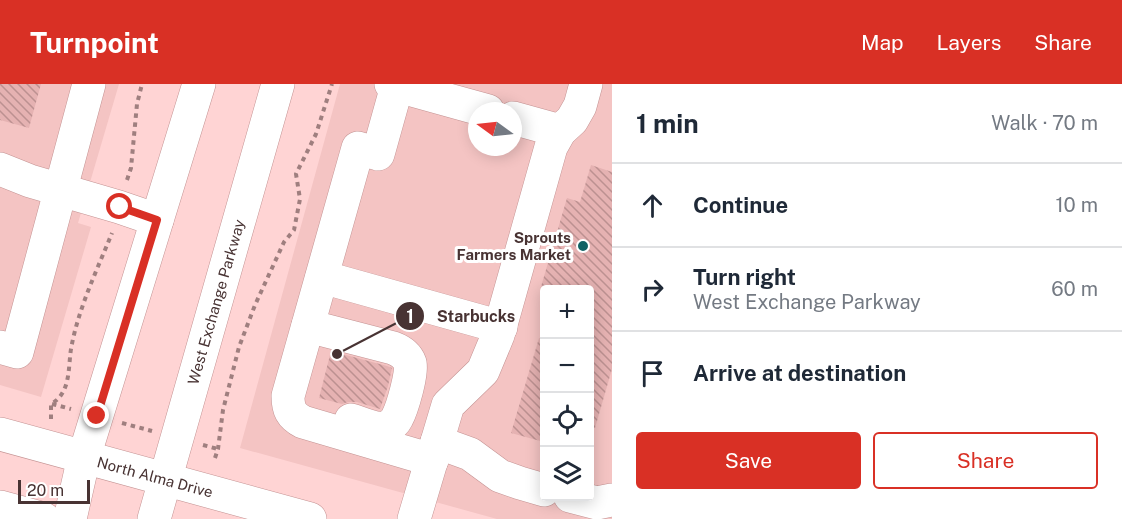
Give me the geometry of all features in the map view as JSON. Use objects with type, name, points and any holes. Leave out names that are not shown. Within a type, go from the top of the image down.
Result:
[{"type":"main road","points":[[0,348],[17,352],[89,84]]},
{"type":"main road","points":[[70,519],[84,458],[199,84]]},
{"type":"main road","name":"West Exchange Parkway","points":[[154,519],[278,84]]},
{"type":"main road","points":[[414,519],[448,405],[483,371],[488,360],[501,327],[551,147],[560,131],[572,120],[580,106],[586,84]]},
{"type":"main road","points":[[468,103],[436,90],[394,85],[378,154],[358,148],[288,400],[289,409],[292,415],[303,422],[434,451],[470,453],[500,476],[540,489]]},
{"type":"main road","points":[[522,120],[560,131]]},
{"type":"main road","points":[[0,169],[30,181],[157,220]]},
{"type":"main road","points":[[322,276],[501,327]]},
{"type":"main road","points":[[288,400],[377,427],[388,427],[396,420],[411,372],[410,363],[401,351],[308,326]]},
{"type":"main road","name":"North Alma Drive","points":[[0,434],[309,519]]},
{"type":"main road","points":[[587,501],[597,504],[612,500]]},
{"type":"main road","points":[[0,507],[44,519]]},
{"type":"path","points":[[51,404],[59,398],[66,387],[74,335],[120,207],[131,168],[137,104],[142,84]]},
{"type":"path","points":[[215,458],[223,410],[239,347],[255,305],[284,242],[294,230],[300,199],[296,174],[316,134],[332,84]]},
{"type":"path","points":[[51,404],[218,449]]},
{"type":"path","points":[[51,404],[51,420]]},
{"type":"shaded area","points":[[0,84],[119,84],[78,223],[91,227],[41,397],[0,385]]},
{"type":"shaded area","points":[[340,84],[612,84],[612,519],[497,519],[240,448]]},
{"type":"building","points":[[0,84],[41,84],[29,128],[0,120]]},
{"type":"building","name":"Sprouts Farmers Market","points":[[591,165],[612,172],[612,369],[595,428],[594,285],[541,285],[567,198],[580,202]]},
{"type":"building","points":[[539,338],[540,338],[540,441],[511,433]]},
{"type":"building","points":[[331,351],[392,368],[380,409],[357,402],[342,404],[319,398]]},
{"type":"place","name":"Sprouts Farmers Market","points":[[583,246]]},
{"type":"place","name":"Starbucks","points":[[337,354]]},
{"type":"route","points":[[97,416],[157,220],[120,207]]}]
